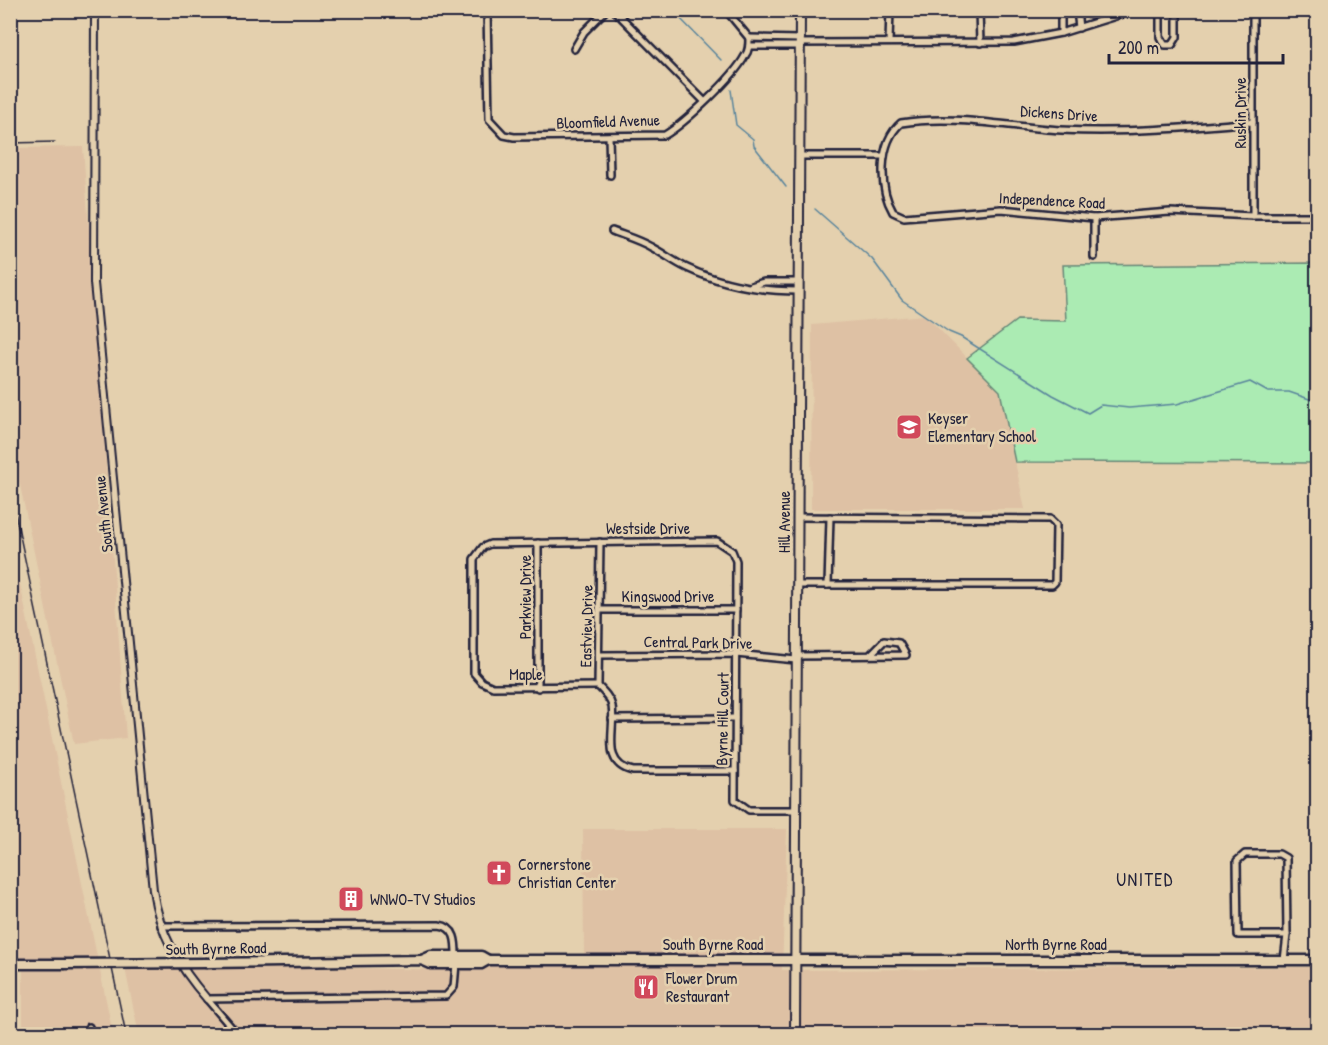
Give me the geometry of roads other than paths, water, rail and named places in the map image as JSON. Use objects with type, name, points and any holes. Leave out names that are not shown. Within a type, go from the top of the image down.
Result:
[{"type":"main road","name":"Hill Avenue","points":[[795,1035],[800,10]]},
{"type":"main road","name":"South Byrne Road","points":[[10,964],[422,960],[431,956],[456,960],[481,956],[488,960],[795,958]]},
{"type":"main road","name":"North Byrne Road","points":[[795,958],[1317,960]]},
{"type":"street","name":"South Avenue","points":[[95,10],[94,283],[153,890],[160,926],[174,955],[207,999]]},
{"type":"street","name":"Bloomfield Avenue","points":[[487,10],[489,119],[504,135],[514,137],[664,135],[704,101],[733,72],[746,56],[749,46]]},
{"type":"street","points":[[574,49],[584,32],[606,10]]},
{"type":"street","points":[[614,10],[704,101]]},
{"type":"street","points":[[726,10],[749,38],[749,46],[799,42]]},
{"type":"street","points":[[889,42],[890,10]]},
{"type":"street","points":[[980,10],[980,43]]},
{"type":"street","points":[[1061,10],[1062,33]]},
{"type":"street","points":[[1077,10],[1079,28]]},
{"type":"street","points":[[749,38],[799,42],[1014,42],[1062,33],[1135,10]]},
{"type":"street","points":[[1160,10],[1160,37],[1165,45],[1172,45],[1177,37],[1177,10]]},
{"type":"street","name":"Ruskin Drive","points":[[1253,10],[1253,216]]},
{"type":"street","name":"Dickens Drive","points":[[884,156],[894,129],[901,123],[912,121],[992,122],[1059,130],[1179,129],[1253,122]]},
{"type":"street","points":[[609,136],[610,175]]},
{"type":"street","points":[[799,156],[884,156]]},
{"type":"street","name":"Independence Road","points":[[884,156],[885,195],[893,212],[898,216],[1001,209],[1094,218],[1170,212],[1317,216]]},
{"type":"street","points":[[1094,218],[1094,257]]},
{"type":"street","points":[[612,231],[651,247],[685,268],[718,281],[751,286],[764,291],[798,291]]},
{"type":"street","points":[[751,286],[764,282],[798,282]]},
{"type":"street","points":[[797,517],[1050,519],[1056,525],[1055,582],[1052,585],[797,585]]},
{"type":"street","points":[[828,585],[830,517]]},
{"type":"street","name":"Westside Drive","points":[[474,658],[474,559],[483,547],[497,544],[717,541],[732,551],[736,561],[736,574]]},
{"type":"street","name":"Eastview Drive","points":[[600,542],[598,686],[612,704],[612,753],[615,763],[624,769],[735,771]]},
{"type":"street","name":"Parkview Drive","points":[[538,543],[538,688]]},
{"type":"street","name":"Byrne Hill Court","points":[[736,574],[735,800],[749,810],[796,810]]},
{"type":"street","name":"Kingswood Drive","points":[[600,610],[736,610]]},
{"type":"street","name":"Central Park Drive","points":[[600,655],[736,654],[796,658],[906,655],[899,643],[884,641],[870,655]]},
{"type":"street","name":"Maple","points":[[474,658],[474,673],[487,685],[538,688],[598,686]]},
{"type":"street","points":[[612,719],[735,718]]},
{"type":"street","points":[[1284,960],[1287,935],[1286,858],[1279,854],[1240,856],[1238,861],[1238,934],[1287,935]]},
{"type":"street","name":"South Byrne Road","points":[[160,926],[439,925],[447,926],[453,932],[456,983],[446,996],[207,999]]},
{"type":"street","points":[[207,999],[237,1035]]},
{"type":"street","points":[[89,1027],[89,1035]]},
{"type":"waterway","points":[[672,10],[721,60]]},
{"type":"waterway","points":[[731,90],[736,125],[753,139],[754,146],[786,187]]},
{"type":"waterway","points":[[815,209],[872,259],[902,300],[949,332],[961,337],[1053,395],[1088,413],[1101,405],[1129,408],[1177,404],[1250,382],[1268,392],[1289,392],[1318,402]]},
{"type":"railway","points":[[10,143],[55,142]]},
{"type":"railway","points":[[10,489],[126,1034]]},
{"type":"place","name":"Keyser Elementary School","points":[[909,427]]},
{"type":"place","name":"Cornerstone Christian Center","points":[[499,873]]},
{"type":"place","name":"WNWO-TV Studios","points":[[351,899]]},
{"type":"place","name":"Flower Drum Restaurant","points":[[646,987]]},
{"type":"district","name":"UNITED","points":[[1145,880]]}]
